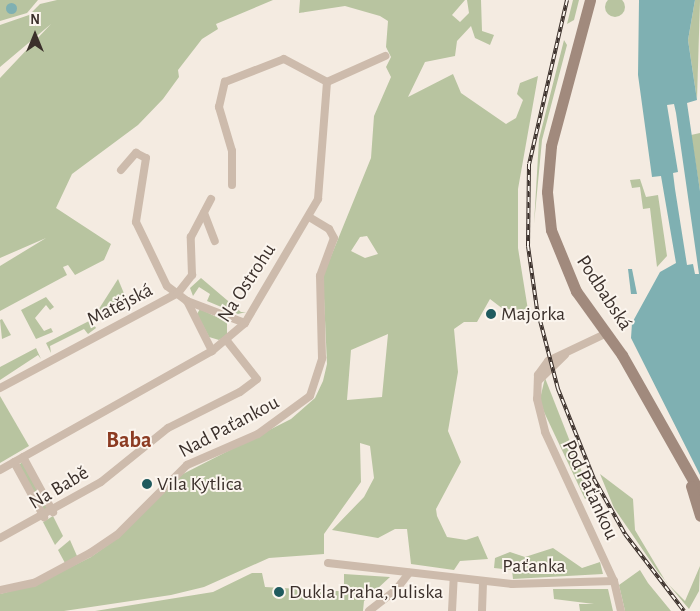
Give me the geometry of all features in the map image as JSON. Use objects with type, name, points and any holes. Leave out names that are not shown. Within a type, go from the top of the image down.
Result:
[{"type":"main road","name":"Podbabská","points":[[590,0],[551,146],[547,192],[551,230],[563,267],[607,333],[687,475],[700,493]]},
{"type":"main road","name":"Podbabská","points":[[687,475],[700,516]]},
{"type":"street","points":[[232,185],[232,151],[218,107],[225,82],[284,59],[328,82],[385,56]]},
{"type":"street","name":"Na Ostrohu","points":[[0,470],[227,342],[245,322],[318,199],[322,175],[328,82]]},
{"type":"street","points":[[120,170],[136,153],[146,158],[136,222],[167,286],[187,301],[245,322]]},
{"type":"street","name":"Matějská","points":[[0,388],[178,293],[192,275],[190,237],[211,198]]},
{"type":"street","points":[[204,213],[215,241]]},
{"type":"street","name":"Nad Paťankou","points":[[0,590],[34,583],[90,553],[117,535],[187,466],[258,434],[310,396],[322,358],[320,276],[334,238],[330,229],[309,216]]},
{"type":"street","points":[[187,301],[212,351]]},
{"type":"street","name":"Pod Paťankou","points":[[607,333],[541,367],[538,382],[545,432],[614,581],[621,611]]},
{"type":"street","name":"Na Babě","points":[[0,538],[53,512],[101,482],[168,428],[240,392],[257,379],[227,342]]},
{"type":"street","points":[[23,456],[53,512]]},
{"type":"street","points":[[14,462],[44,517]]},
{"type":"street","name":"Paťanka","points":[[328,563],[483,582],[614,581]]},
{"type":"street","points":[[369,611],[395,591],[409,573]]},
{"type":"street","points":[[452,611],[454,578]]},
{"type":"street","points":[[482,611],[483,582]]},
{"type":"green space","points":[[615,-3],[622,0],[625,7],[622,14],[615,17],[608,14],[605,7],[608,0]]},
{"type":"green space","points":[[0,0],[38,0],[27,13],[0,21]]},
{"type":"green space","points":[[57,0],[273,0],[216,24],[218,29],[202,39],[178,70],[179,77],[163,99],[138,125],[72,174],[56,208],[111,244],[104,260],[75,275],[68,265],[63,267],[67,275],[0,311],[0,266],[46,238],[0,258],[0,78],[51,24],[0,67],[0,25],[29,15],[40,4]]},
{"type":"green space","points":[[300,0],[465,0],[452,15],[460,22],[469,13],[467,0],[481,0],[482,31],[494,35],[490,45],[475,38],[471,26],[457,41],[455,56],[425,62],[408,97],[453,74],[461,93],[506,124],[516,118],[523,100],[517,94],[520,83],[538,76],[518,189],[518,248],[528,310],[503,309],[490,299],[477,322],[464,322],[454,329],[458,372],[448,431],[461,462],[436,509],[437,516],[447,537],[466,540],[478,536],[488,559],[460,561],[454,570],[411,564],[407,529],[395,529],[378,538],[332,530],[364,497],[374,478],[370,446],[360,443],[361,482],[324,534],[324,554],[269,558],[204,587],[171,595],[64,611],[0,611],[0,594],[34,585],[91,557],[119,537],[177,477],[291,419],[315,398],[323,381],[327,364],[323,276],[371,158],[374,116],[391,77],[386,67],[391,57],[386,47],[388,21],[380,16],[345,6],[299,13]],"holes":[[[367,236],[378,254],[365,258],[351,251],[360,237]],[[388,334],[382,397],[347,400],[351,350]]]},
{"type":"green space","points":[[573,0],[579,0],[574,20],[567,24]]},
{"type":"green space","points":[[695,0],[700,0],[697,100],[688,40]]},
{"type":"green space","points":[[564,40],[567,45],[542,140],[534,224],[539,139]]},
{"type":"green space","points":[[700,133],[700,191],[691,135]]},
{"type":"green space","points":[[640,179],[646,197],[658,195],[667,256],[657,267],[650,208],[643,209],[640,187],[632,188],[630,180]]},
{"type":"green space","points":[[201,278],[241,312],[246,312],[238,314],[207,301],[210,294],[199,287],[193,296],[190,288]]},
{"type":"green space","points":[[118,279],[130,308],[102,320],[97,312]]},
{"type":"green space","points":[[46,297],[54,307],[50,310],[46,305],[35,318],[44,331],[51,328],[53,332],[36,339],[21,310]]},
{"type":"green space","points":[[200,309],[227,322],[227,335],[219,340],[209,337],[197,314]]},
{"type":"green space","points":[[2,319],[11,335],[2,339],[0,320]]},
{"type":"green space","points":[[91,320],[96,328],[88,334],[84,329],[50,346],[51,353],[46,343]]},
{"type":"green space","points":[[36,348],[41,359],[38,355],[0,380],[0,367]]},
{"type":"green space","points":[[545,378],[591,495],[585,499],[544,412],[540,399]]},
{"type":"green space","points":[[0,396],[29,446],[0,463]]},
{"type":"green space","points":[[22,462],[48,509],[45,512],[19,465]]},
{"type":"green space","points":[[600,474],[633,499],[635,530],[665,580],[614,508]]},
{"type":"green space","points":[[53,516],[63,536],[55,545],[43,522]]},
{"type":"green space","points":[[70,540],[77,556],[65,563],[58,550]]},
{"type":"green space","points":[[553,548],[582,568],[600,562],[603,574],[513,579],[512,570],[494,568],[495,558],[510,552],[525,557]]},
{"type":"green space","points":[[700,566],[699,591],[689,609],[668,584],[685,601]]},
{"type":"green space","points":[[640,570],[671,611],[625,611],[619,585]]},
{"type":"green space","points":[[252,573],[262,573],[265,587],[334,591],[344,591],[344,574],[390,577],[364,601],[363,611],[95,611],[213,592]]},
{"type":"green space","points":[[553,589],[608,589],[613,611],[580,611],[579,604],[594,604],[554,599]]},
{"type":"water","points":[[639,0],[695,0],[688,40],[697,100],[687,103],[700,191],[700,475],[631,338],[632,323],[660,272],[676,263],[661,176],[652,177],[638,75]],"holes":[[[674,104],[699,274],[695,274],[693,264],[687,265],[673,173],[678,172],[667,105]]]},
{"type":"water","points":[[11,2],[17,8],[11,14],[5,8]]},
{"type":"water","points":[[628,269],[632,269],[637,294],[631,294]]},
{"type":"railway","points":[[567,0],[529,164],[528,246],[537,309],[558,389],[594,479],[625,534],[684,611]]},
{"type":"place","name":"Majorka","points":[[491,314]]},
{"type":"place","name":"Vila Kytlica","points":[[147,484]]},
{"type":"place","name":"Dukla Praha, Juliska","points":[[279,592]]},
{"type":"district","name":"Baba","points":[[129,441]]}]
